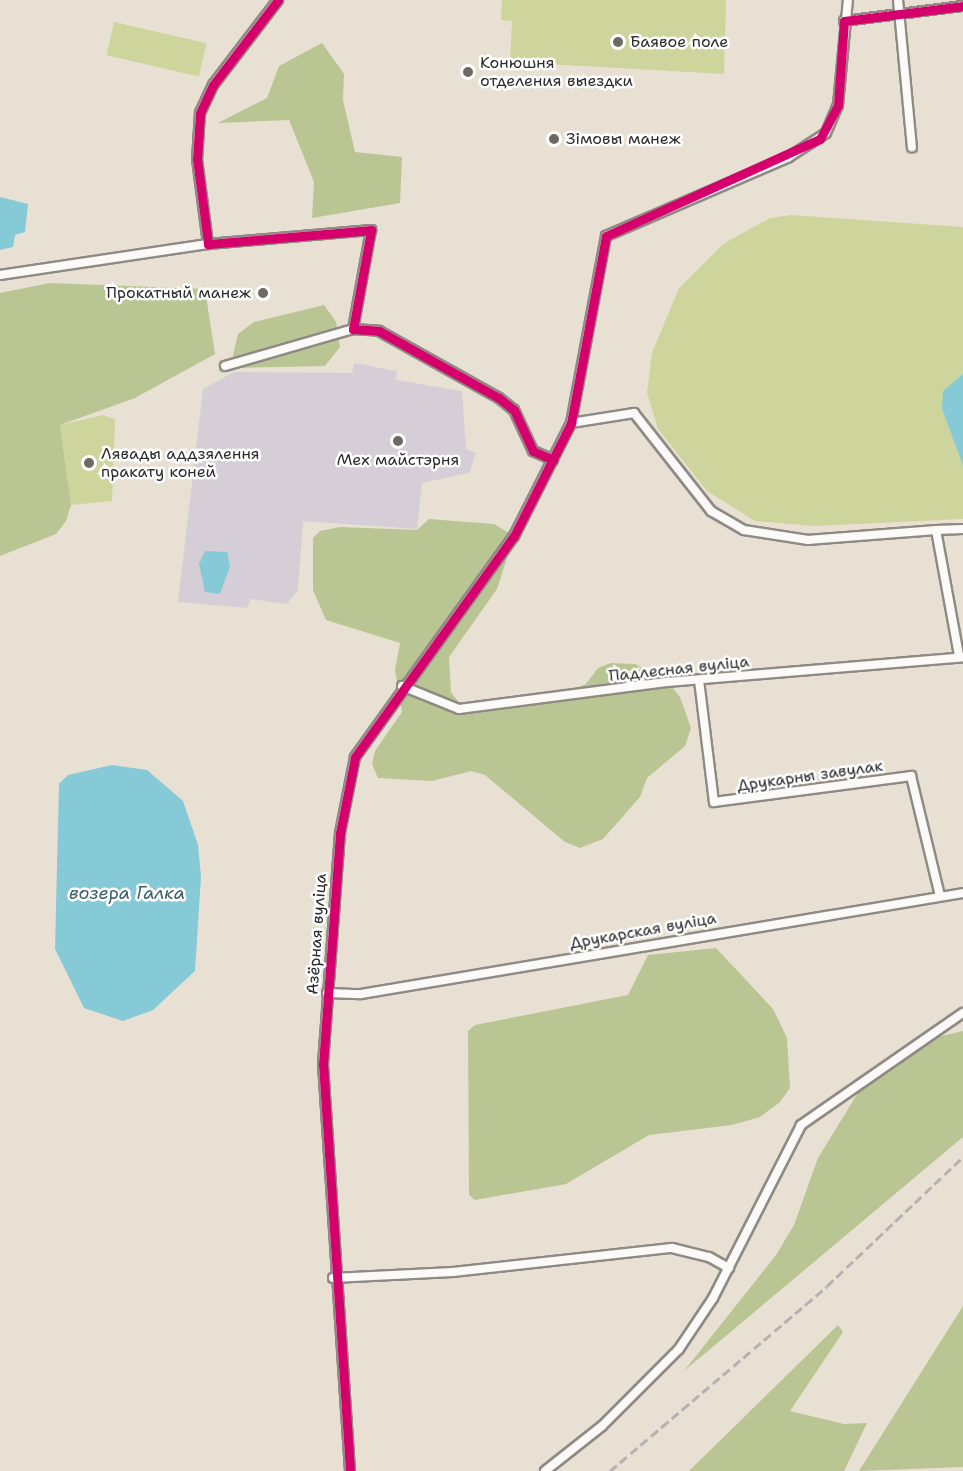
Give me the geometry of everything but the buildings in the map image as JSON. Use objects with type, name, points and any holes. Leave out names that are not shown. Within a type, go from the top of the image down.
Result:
[{"type":"street","points":[[208,244],[197,159],[200,113],[213,85],[278,0]]},
{"type":"street","points":[[848,0],[844,21],[963,6]]},
{"type":"street","points":[[898,0],[912,147]]},
{"type":"street","name":"Азёрная вуліца","points":[[350,1471],[333,1278],[323,1064],[327,993],[346,784],[366,736],[514,536],[571,423],[606,236],[820,139],[838,105],[844,21]]},
{"type":"street","points":[[0,275],[208,244],[371,230],[353,328]]},
{"type":"street","points":[[225,366],[353,328],[379,332],[499,398],[514,410],[533,451],[553,460]]},
{"type":"street","points":[[571,423],[634,413],[704,503],[725,523],[744,531],[808,540],[963,529]]},
{"type":"street","points":[[936,530],[961,656]]},
{"type":"street","name":"Падлесная вуліца","points":[[402,686],[459,709],[699,680],[961,656]]},
{"type":"street","name":"Друкарны завулак","points":[[699,680],[714,802],[911,776],[940,897]]},
{"type":"street","name":"Друкарская вуліца","points":[[327,993],[362,994],[963,893]]},
{"type":"street","points":[[545,1471],[662,1370],[696,1325],[729,1268],[801,1125],[963,1013]]},
{"type":"street","points":[[333,1278],[453,1272],[672,1248],[709,1257],[729,1268]]},
{"type":"shaded area","points":[[354,363],[397,371],[396,380],[462,391],[466,449],[476,453],[469,473],[422,483],[417,529],[303,521],[298,590],[287,604],[251,599],[247,608],[178,602],[203,389],[234,372],[352,373]]},
{"type":"green space","name":"Баявое поле","points":[[502,0],[726,0],[724,74],[510,62],[512,21],[501,20]]},
{"type":"green space","points":[[114,22],[207,43],[199,76],[106,55]]},
{"type":"green space","points":[[322,43],[344,74],[343,100],[355,152],[402,157],[400,203],[312,218],[314,182],[289,120],[218,123],[267,98],[279,66]]},
{"type":"green space","points":[[791,215],[963,227],[963,519],[814,526],[755,521],[707,491],[658,429],[647,393],[652,353],[679,288],[723,244],[770,218]]},
{"type":"green space","points":[[50,283],[205,289],[215,354],[135,398],[60,425],[71,505],[66,521],[56,534],[0,556],[0,293]]},
{"type":"green space","points":[[324,305],[336,322],[340,347],[325,366],[230,368],[238,334],[254,322]]},
{"type":"green space","name":"Лявады аддзялення пракату коней","points":[[103,415],[115,419],[112,501],[71,505],[60,425]]},
{"type":"green space","points":[[429,519],[494,524],[514,536],[497,589],[449,657],[451,692],[462,707],[546,700],[586,684],[598,668],[611,663],[635,664],[668,682],[680,697],[691,728],[685,746],[647,778],[640,797],[603,839],[580,848],[565,842],[485,775],[471,771],[432,781],[378,778],[372,764],[375,751],[402,712],[395,670],[400,643],[326,620],[313,590],[313,538],[320,531],[340,527],[417,530]]},
{"type":"green space","points":[[716,948],[773,1009],[787,1038],[790,1088],[779,1103],[760,1117],[732,1125],[649,1135],[566,1184],[475,1200],[469,1195],[468,1031],[475,1025],[628,995],[648,955]]},
{"type":"green space","points":[[963,1031],[963,1137],[684,1371],[776,1255],[794,1225],[818,1158],[872,1070],[924,1040]]},
{"type":"green space","points":[[963,1306],[963,1467],[859,1471],[898,1409]]},
{"type":"green space","points":[[838,1325],[843,1332],[790,1411],[844,1424],[867,1423],[844,1471],[689,1471]]},
{"type":"water","points":[[0,197],[28,204],[25,232],[15,235],[13,247],[0,250]]},
{"type":"water","points":[[963,374],[963,465],[942,409],[943,391]]},
{"type":"water","points":[[205,551],[227,552],[230,566],[220,594],[205,592],[199,564]]},
{"type":"water","name":"возера Галка","points":[[112,765],[147,770],[183,801],[198,845],[201,877],[195,971],[153,1010],[123,1021],[84,1008],[55,949],[59,784],[68,775]]},
{"type":"railway","points":[[610,1471],[827,1286],[963,1157]]},
{"type":"cycle path","points":[[278,0],[213,85],[200,113],[197,159],[208,244],[371,230],[353,329],[379,331],[499,398],[514,410],[533,451],[553,460]]},
{"type":"cycle path","points":[[350,1471],[323,1064],[340,833],[355,757],[514,536],[571,423],[606,236],[820,139],[838,105],[844,21],[963,6]]},
{"type":"place","name":"Баявое поле","points":[[618,42]]},
{"type":"place","name":"Конюшня отделения выездки","points":[[468,72]]},
{"type":"place","name":"Зімовы манеж","points":[[554,139]]},
{"type":"place","name":"Прокатный манеж","points":[[263,293]]},
{"type":"place","name":"Мех майстэрня","points":[[398,441]]},
{"type":"place","name":"Лявады аддзялення пракату коней","points":[[89,463]]}]
